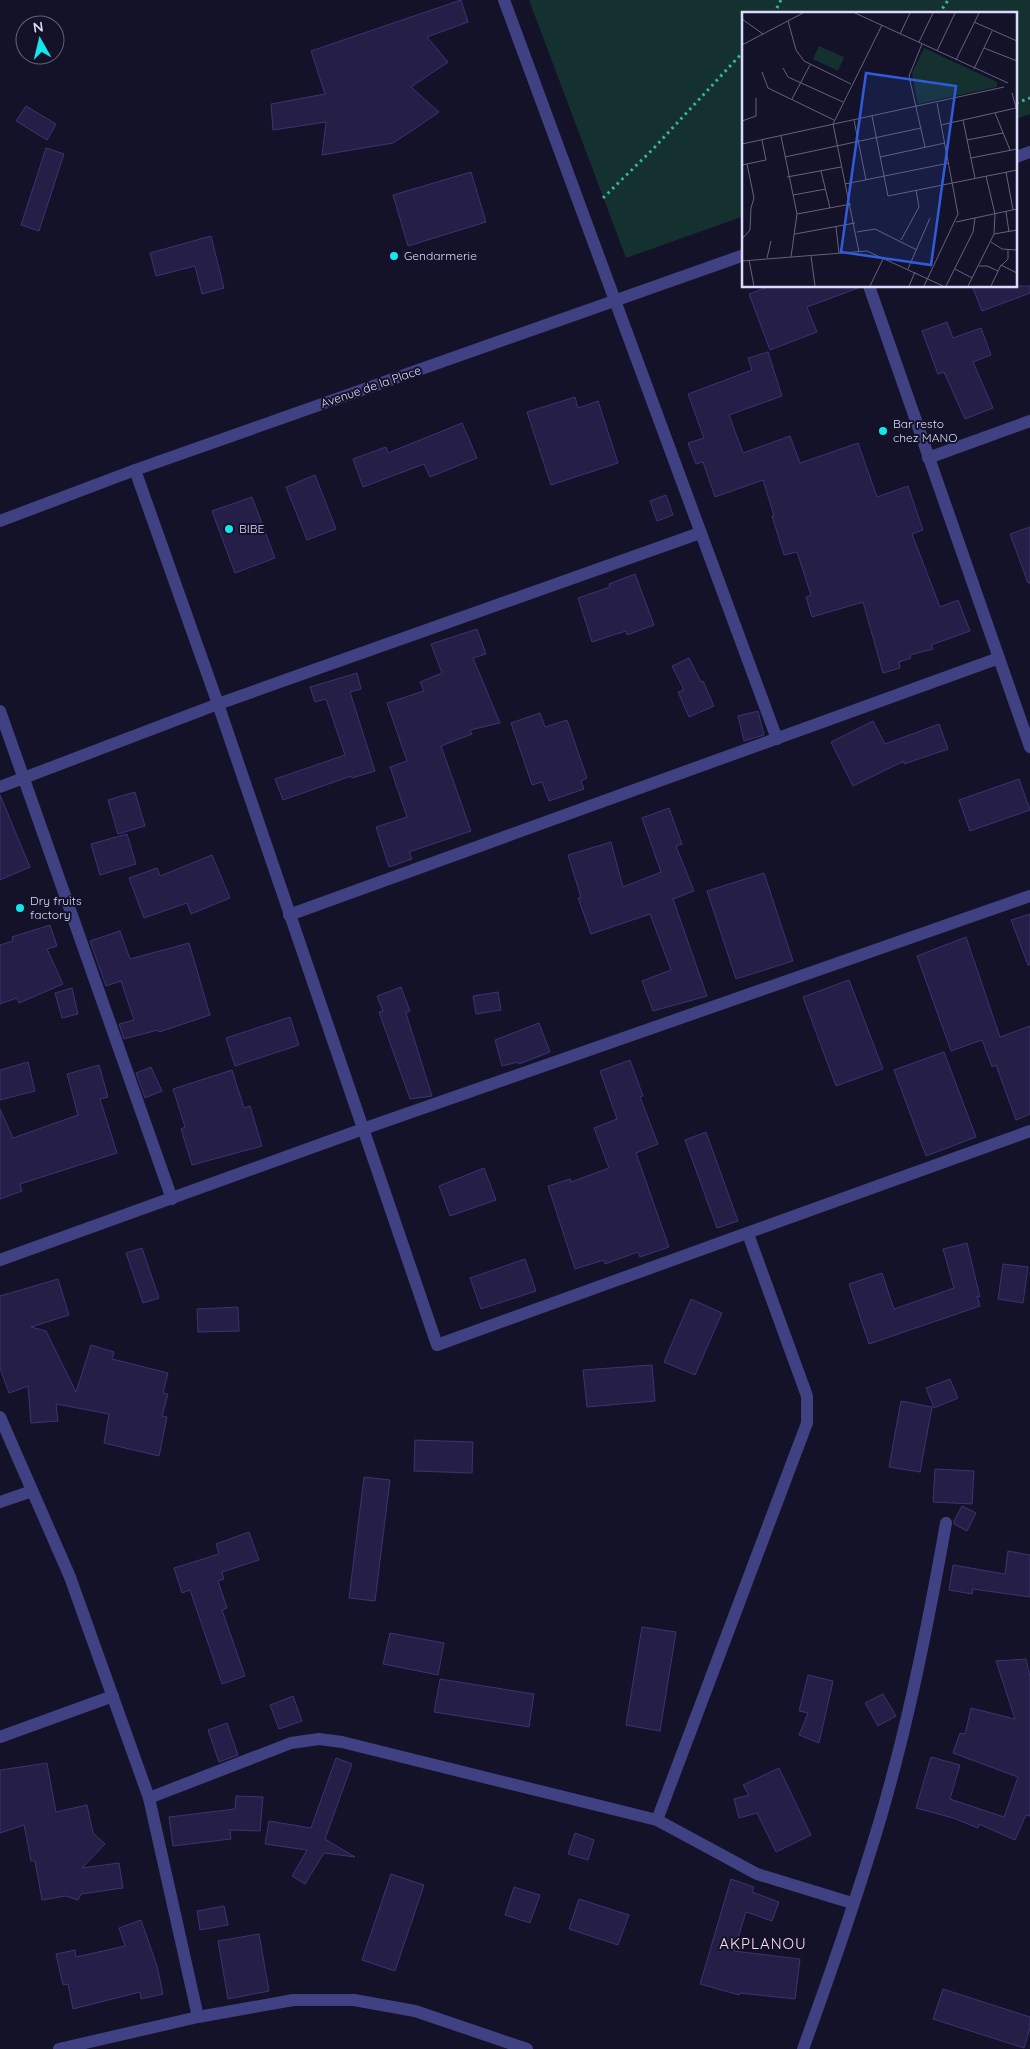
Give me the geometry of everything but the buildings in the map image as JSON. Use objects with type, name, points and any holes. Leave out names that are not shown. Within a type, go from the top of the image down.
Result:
[{"type":"street","points":[[504,0],[777,739]]},
{"type":"street","name":"Avenue de la Place","points":[[0,522],[135,470],[742,255]]},
{"type":"street","points":[[870,288],[1030,747]]},
{"type":"street","points":[[928,458],[1030,422]]},
{"type":"street","points":[[135,470],[218,704],[438,1344],[1030,1131]]},
{"type":"street","points":[[0,787],[218,704],[700,533]]},
{"type":"street","points":[[289,915],[998,658]]},
{"type":"street","points":[[0,711],[172,1199]]},
{"type":"street","points":[[0,1260],[363,1129],[1030,896]]},
{"type":"street","points":[[656,1820],[807,1423],[807,1396],[748,1234]]},
{"type":"street","points":[[0,1417],[70,1576],[149,1798],[198,2017]]},
{"type":"street","points":[[0,1502],[32,1491]]},
{"type":"street","points":[[804,2049],[871,1849],[907,1712],[933,1595],[946,1523]]},
{"type":"street","points":[[0,1737],[113,1696]]},
{"type":"street","points":[[149,1798],[291,1743],[320,1739],[378,1750],[656,1820],[757,1874],[852,1903]]},
{"type":"street","points":[[59,2049],[198,2017],[294,2000],[354,2000],[415,2011],[494,2044],[527,2049]]},
{"type":"path","points":[[775,12],[781,0]]},
{"type":"path","points":[[940,12],[948,0]]},
{"type":"path","points":[[603,198],[653,149],[742,53]]},
{"type":"path","points":[[1018,102],[1030,98]]},
{"type":"green space","points":[[529,0],[1030,0],[1030,114],[1018,118],[1018,12],[742,12],[742,217],[626,258]]},
{"type":"place","name":"Gendarmerie","points":[[394,256]]},
{"type":"place","name":"Bar resto chez MANO","points":[[883,431]]},
{"type":"place","name":"BIBE","points":[[229,529]]},
{"type":"place","name":"Dry fruits factory","points":[[20,908]]},
{"type":"district","name":"AKPLANOU","points":[[763,1944]]}]
